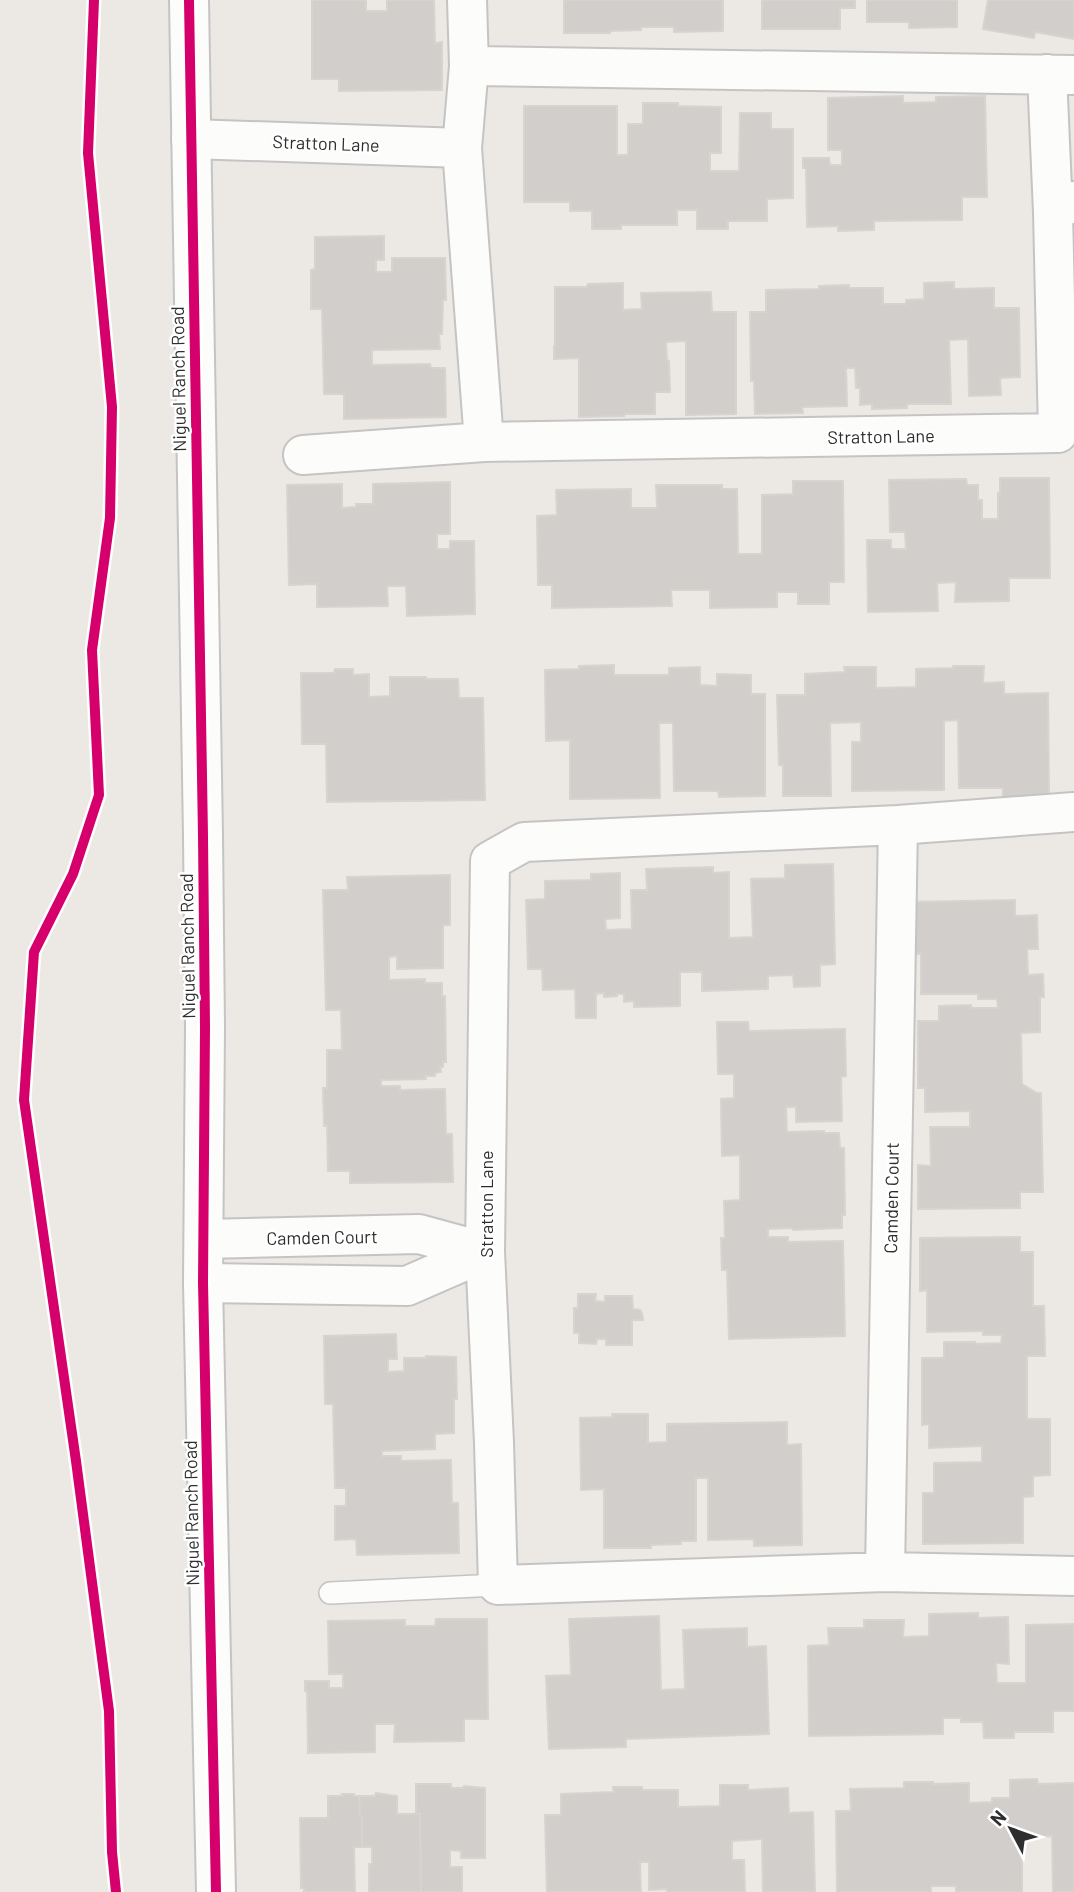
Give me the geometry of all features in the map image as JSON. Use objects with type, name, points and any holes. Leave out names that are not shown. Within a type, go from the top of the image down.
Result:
[{"type":"street","name":"Niguel Ranch Road","points":[[189,0],[205,1027],[203,1283],[216,1892]]},
{"type":"street","points":[[467,0],[469,66],[462,148],[484,442]]},
{"type":"street","name":"Stratton Lane","points":[[303,455],[484,442],[1058,433],[1064,207],[1061,75],[469,66]]},
{"type":"street","name":"Stratton Lane","points":[[191,139],[462,148]]},
{"type":"street","points":[[898,825],[1074,812]]},
{"type":"street","name":"Stratton Lane","points":[[498,1585],[485,1252],[490,861],[524,842],[898,825]]},
{"type":"street","name":"Camden Court","points":[[884,1572],[898,825]]},
{"type":"street","name":"Camden Court","points":[[205,1239],[419,1234],[485,1252]]},
{"type":"street","points":[[203,1283],[407,1286],[485,1252]]},
{"type":"street","points":[[498,1585],[884,1572],[1074,1576]]},
{"type":"lane","points":[[330,1593],[498,1585]]},
{"type":"building","points":[[312,0],[366,0],[366,11],[387,11],[387,0],[434,0],[435,43],[442,42],[442,90],[339,91],[339,79],[312,79]]},
{"type":"building","points":[[564,0],[723,0],[723,31],[674,32],[674,27],[641,27],[641,30],[610,33],[564,33]]},
{"type":"building","points":[[762,0],[855,0],[855,8],[840,8],[840,29],[762,29]]},
{"type":"building","points":[[867,0],[957,0],[957,27],[909,28],[909,22],[867,22]]},
{"type":"building","points":[[988,0],[1074,0],[1074,39],[1035,32],[1034,38],[983,29]]},
{"type":"building","points":[[903,96],[903,103],[936,102],[936,97],[985,96],[987,197],[962,197],[962,220],[874,221],[874,230],[838,231],[838,226],[807,227],[806,168],[803,168],[803,158],[829,158],[830,165],[842,165],[842,150],[828,150],[828,98]]},
{"type":"building","points":[[643,103],[721,107],[721,153],[710,153],[710,171],[739,171],[740,113],[771,113],[771,129],[793,129],[793,198],[767,199],[767,221],[728,221],[728,229],[697,229],[697,210],[677,210],[677,225],[621,225],[621,229],[592,229],[592,211],[570,211],[570,202],[524,202],[524,106],[617,106],[617,155],[628,155],[628,124],[643,124]]},
{"type":"building","points":[[384,236],[384,260],[376,260],[376,272],[392,272],[392,258],[445,258],[446,300],[443,300],[440,349],[372,350],[372,365],[430,364],[431,368],[445,368],[446,417],[344,419],[344,394],[324,394],[322,309],[311,309],[311,270],[315,269],[315,237]]},
{"type":"building","points":[[954,282],[954,289],[994,288],[994,308],[1019,308],[1020,377],[1000,378],[1001,395],[969,396],[968,339],[949,340],[951,404],[907,404],[907,408],[872,409],[872,404],[860,405],[860,388],[856,388],[855,368],[846,368],[847,406],[802,407],[803,413],[755,414],[754,381],[751,381],[750,312],[766,312],[766,290],[819,289],[819,286],[849,285],[849,288],[883,288],[883,304],[906,304],[906,300],[924,299],[924,283]]},
{"type":"building","points":[[623,283],[623,310],[642,309],[641,293],[711,292],[712,312],[736,312],[736,414],[686,415],[686,341],[666,342],[670,392],[655,392],[655,414],[579,417],[579,358],[554,359],[555,287]]},
{"type":"building","points":[[1000,478],[1049,478],[1050,578],[1009,578],[1009,601],[955,602],[956,582],[937,583],[938,611],[868,612],[867,540],[891,540],[891,549],[906,549],[905,532],[890,532],[889,480],[966,479],[967,485],[978,485],[978,500],[982,500],[982,519],[998,519]]},
{"type":"building","points":[[793,481],[843,481],[844,582],[829,582],[829,604],[798,604],[798,592],[777,592],[777,607],[710,608],[710,590],[671,590],[672,606],[552,608],[552,585],[538,585],[537,516],[557,515],[556,490],[631,489],[631,508],[657,508],[656,485],[722,485],[722,489],[737,489],[738,554],[762,554],[762,495],[793,494]]},
{"type":"building","points":[[450,482],[450,534],[437,534],[437,549],[450,549],[450,541],[474,541],[475,614],[407,616],[406,586],[387,586],[388,606],[317,607],[317,584],[289,585],[287,485],[342,484],[342,508],[356,507],[356,504],[373,504],[373,484]]},
{"type":"building","points":[[614,665],[614,675],[669,675],[669,668],[700,667],[700,685],[717,686],[717,674],[751,675],[751,694],[765,694],[765,796],[719,797],[718,791],[674,791],[673,723],[659,723],[660,798],[570,799],[570,740],[546,741],[545,670]]},
{"type":"building","points":[[984,666],[983,683],[1004,682],[1004,694],[1048,693],[1049,796],[1003,797],[1003,788],[959,788],[958,720],[944,721],[944,790],[852,791],[852,742],[861,742],[861,722],[830,723],[831,796],[783,796],[783,765],[779,765],[777,695],[805,695],[805,674],[845,672],[844,667],[876,667],[876,688],[916,687],[916,669]]},
{"type":"building","points":[[335,669],[353,669],[353,675],[369,674],[369,697],[390,696],[390,677],[426,677],[458,679],[459,698],[483,698],[485,800],[327,802],[326,744],[302,744],[301,673],[334,673]]},
{"type":"building","points":[[833,864],[835,964],[820,965],[820,986],[794,987],[793,975],[768,976],[768,989],[702,991],[702,972],[680,972],[680,1006],[634,1007],[634,1001],[624,1002],[624,994],[604,997],[604,993],[596,994],[596,1018],[576,1018],[575,989],[543,990],[542,969],[528,969],[526,900],[545,899],[545,881],[591,880],[591,874],[620,873],[620,918],[605,919],[606,930],[632,929],[631,890],[647,890],[646,869],[713,867],[713,873],[729,872],[729,938],[753,937],[751,879],[785,878],[785,865]]},
{"type":"building","points":[[450,875],[450,925],[443,925],[443,968],[397,969],[397,956],[389,957],[389,980],[425,979],[425,983],[442,983],[442,996],[445,996],[446,1062],[443,1062],[441,1072],[435,1073],[435,1076],[425,1076],[426,1079],[381,1080],[381,1086],[400,1086],[400,1090],[445,1089],[446,1134],[452,1134],[453,1182],[350,1183],[350,1171],[328,1171],[323,1088],[327,1088],[327,1050],[342,1050],[341,1010],[326,1010],[323,890],[348,890],[347,877]]},
{"type":"building","points":[[1015,900],[1015,916],[1037,915],[1038,949],[1027,949],[1028,975],[1043,974],[1044,997],[1040,997],[1040,1032],[1021,1033],[1022,1084],[1041,1093],[1043,1192],[1020,1192],[1020,1208],[918,1209],[918,1165],[931,1166],[930,1127],[970,1127],[970,1111],[925,1112],[925,1088],[918,1088],[918,1021],[939,1021],[939,1006],[998,1008],[997,999],[978,999],[978,994],[921,994],[921,954],[911,954],[910,902]]},
{"type":"building","points":[[717,1022],[748,1022],[749,1031],[845,1029],[846,1076],[841,1077],[842,1121],[796,1122],[796,1107],[786,1107],[787,1132],[839,1133],[840,1148],[844,1148],[845,1215],[842,1215],[842,1228],[768,1229],[768,1237],[788,1237],[788,1242],[843,1241],[845,1336],[729,1339],[727,1270],[722,1270],[721,1238],[725,1238],[724,1201],[740,1200],[740,1155],[722,1156],[721,1099],[734,1098],[734,1074],[718,1074]]},
{"type":"building","points":[[1020,1237],[1020,1252],[1033,1252],[1033,1306],[1044,1306],[1045,1356],[1027,1356],[1027,1419],[1050,1419],[1050,1475],[1033,1476],[1033,1496],[1023,1497],[1023,1543],[923,1544],[923,1493],[934,1493],[934,1463],[982,1462],[982,1446],[929,1448],[929,1424],[922,1425],[922,1358],[944,1358],[944,1342],[1001,1343],[1002,1335],[983,1335],[983,1331],[927,1332],[927,1290],[920,1291],[920,1238]]},
{"type":"building","points":[[578,1294],[596,1294],[595,1301],[605,1302],[605,1296],[632,1296],[633,1309],[640,1310],[643,1320],[632,1320],[632,1345],[606,1345],[606,1339],[597,1339],[596,1344],[579,1343],[579,1333],[574,1333],[574,1308],[578,1308]]},
{"type":"building","points":[[396,1334],[397,1359],[388,1359],[388,1372],[404,1371],[404,1358],[456,1357],[457,1399],[454,1399],[454,1433],[435,1434],[435,1449],[382,1451],[382,1456],[401,1456],[401,1461],[451,1460],[452,1503],[458,1503],[459,1553],[357,1555],[356,1539],[335,1540],[335,1506],[346,1506],[346,1488],[335,1488],[333,1404],[325,1404],[324,1336]]},
{"type":"building","points":[[612,1414],[648,1414],[648,1443],[667,1442],[667,1424],[787,1422],[787,1445],[801,1444],[802,1545],[754,1546],[754,1539],[708,1540],[708,1478],[696,1478],[696,1541],[651,1545],[651,1548],[604,1548],[604,1489],[581,1490],[580,1418],[613,1417]]},
{"type":"building","points":[[978,1613],[978,1618],[1008,1617],[1009,1664],[996,1663],[997,1683],[1026,1683],[1026,1625],[1074,1624],[1074,1711],[1053,1711],[1053,1732],[1014,1732],[1014,1738],[984,1738],[983,1722],[961,1722],[961,1718],[943,1718],[943,1734],[809,1736],[808,1646],[829,1645],[828,1628],[864,1628],[864,1620],[904,1620],[903,1637],[929,1636],[929,1614]]},
{"type":"building","points":[[659,1616],[661,1690],[685,1689],[683,1630],[747,1628],[747,1647],[766,1646],[769,1734],[626,1739],[626,1747],[549,1749],[546,1676],[571,1675],[569,1619]]},
{"type":"building","points":[[436,1619],[487,1619],[488,1719],[464,1719],[464,1741],[394,1742],[395,1724],[375,1724],[375,1752],[308,1753],[305,1681],[329,1681],[329,1688],[343,1688],[343,1674],[329,1674],[328,1621],[405,1620],[405,1626],[435,1626]]},
{"type":"building","points":[[1037,1779],[1038,1784],[1074,1783],[1074,1892],[1053,1892],[1052,1836],[1022,1837],[1022,1892],[956,1892],[956,1886],[931,1886],[931,1892],[837,1892],[836,1811],[851,1811],[850,1789],[904,1788],[904,1782],[969,1783],[969,1803],[992,1802],[992,1798],[1010,1798],[1010,1780]]},
{"type":"building","points":[[416,1784],[485,1788],[485,1858],[461,1858],[461,1851],[450,1850],[450,1867],[462,1867],[462,1892],[421,1892],[420,1814],[416,1814]]},
{"type":"building","points":[[720,1785],[748,1785],[748,1790],[788,1788],[789,1813],[813,1812],[815,1892],[763,1892],[762,1839],[732,1841],[732,1860],[744,1860],[745,1892],[649,1890],[649,1862],[640,1862],[641,1892],[547,1892],[545,1815],[561,1815],[561,1794],[614,1792],[613,1787],[642,1787],[642,1790],[678,1790],[678,1807],[720,1806]]},
{"type":"building","points":[[376,1793],[397,1796],[397,1814],[420,1814],[421,1892],[369,1892],[372,1847],[362,1847],[359,1796],[375,1796]]},
{"type":"building","points":[[342,1794],[359,1796],[362,1817],[362,1847],[354,1847],[355,1892],[304,1892],[304,1888],[301,1888],[300,1818],[328,1818],[328,1796],[343,1796]]},
{"type":"cycle path","points":[[94,0],[88,153],[112,407],[110,518],[92,650],[99,795],[73,874],[34,952],[24,1100],[109,1711],[112,1852],[116,1892]]},
{"type":"cycle path","points":[[189,0],[203,836],[203,1283],[216,1892]]}]
